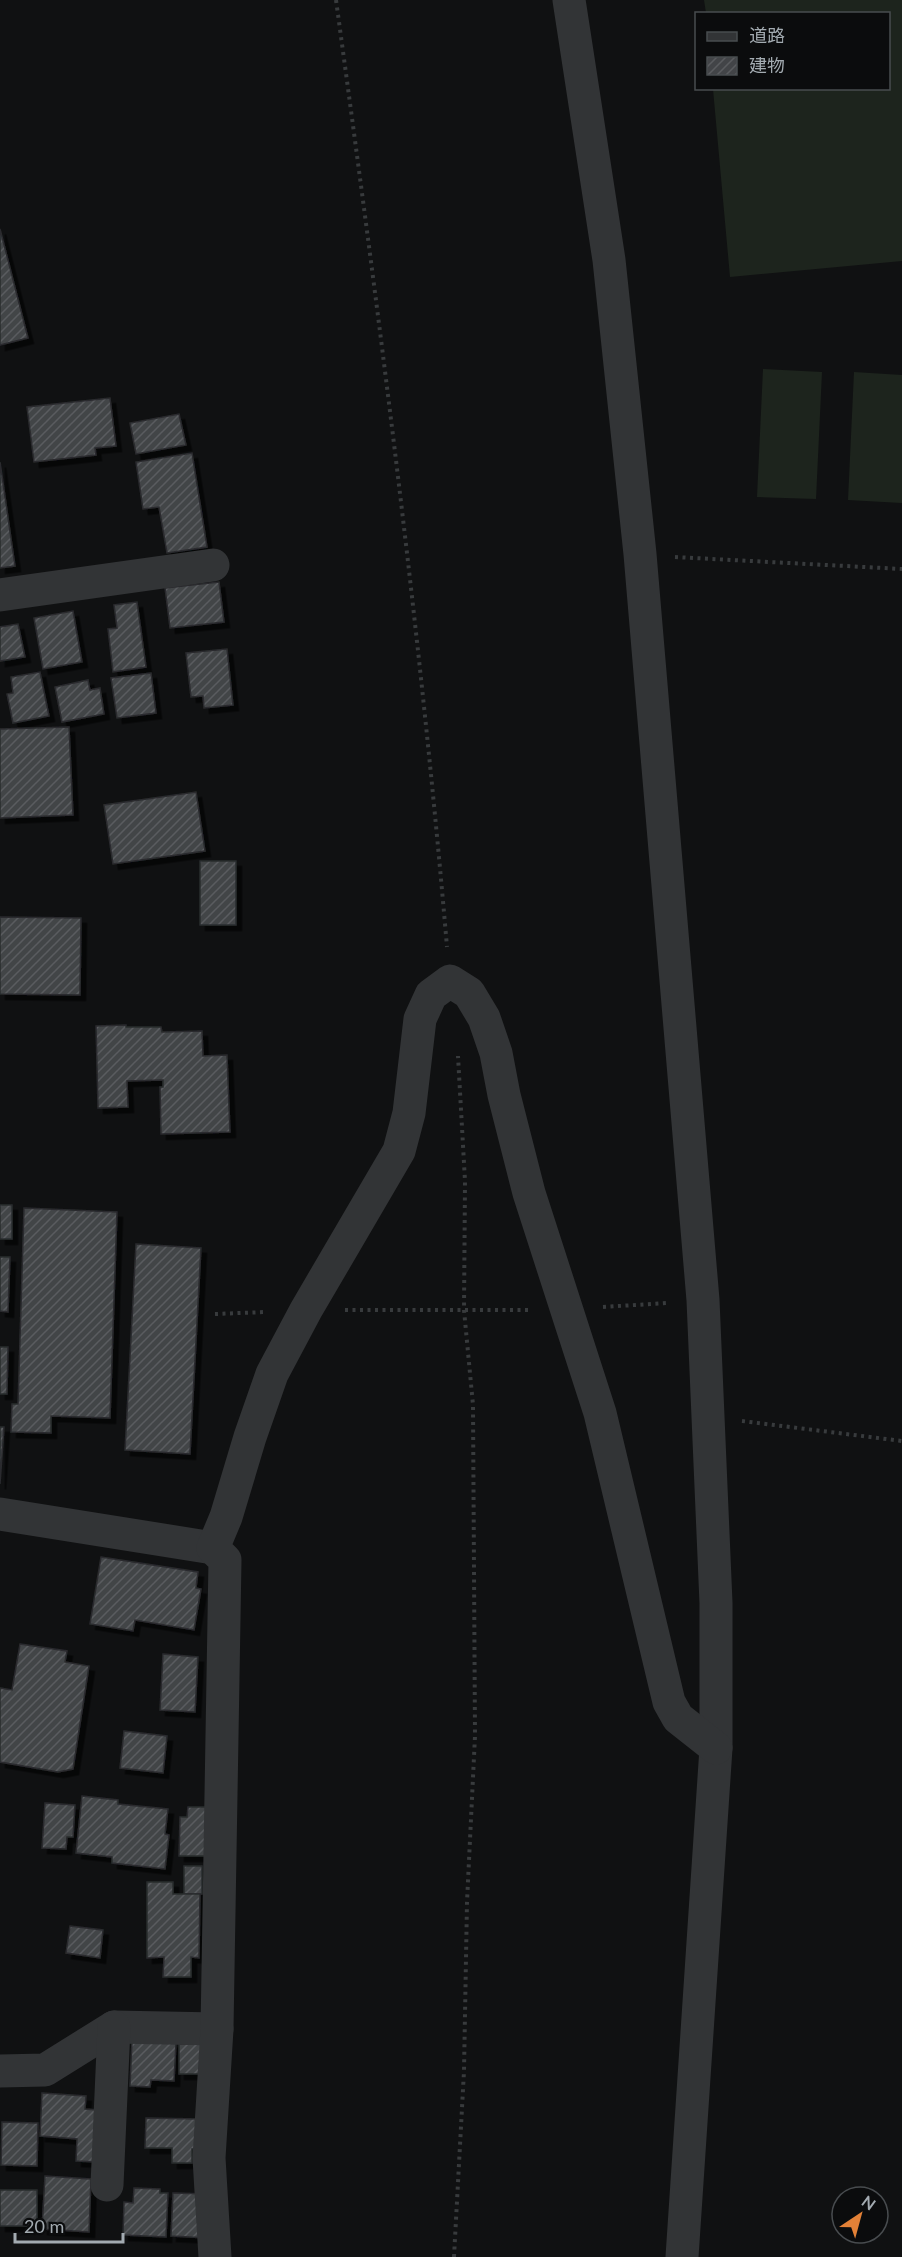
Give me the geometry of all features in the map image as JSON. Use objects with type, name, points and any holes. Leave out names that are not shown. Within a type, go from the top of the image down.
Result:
[{"type":"street","points":[[569,0],[609,260],[640,554],[703,1300],[709,1417],[716,1603],[716,1748],[682,2257]]},
{"type":"street","points":[[0,596],[213,565]]},
{"type":"street","points":[[213,1548],[226,1517],[272,1374],[306,1310],[399,1150],[409,1113],[420,1018],[431,995],[450,981],[469,993],[484,1018],[495,1053],[529,1193],[600,1413],[669,1702],[678,1718],[716,1748]]},
{"type":"street","points":[[0,1514],[213,1548],[225,1560],[217,2029],[208,2158],[215,2257]]},
{"type":"street","points":[[0,2071],[45,2070],[114,2027],[217,2029]]},
{"type":"street","points":[[107,2185],[114,2027]]},
{"type":"path","points":[[640,554],[902,569]]},
{"type":"path","points":[[215,1314],[306,1310],[566,1310],[703,1300]]},
{"type":"path","points":[[709,1417],[902,1441]]},
{"type":"shaded area","points":[[704,0],[902,0],[902,261],[730,277],[713,90],[890,90],[890,12],[706,12]]},
{"type":"shaded area","points":[[763,369],[822,372],[816,499],[757,497]]},
{"type":"shaded area","points":[[854,372],[902,375],[902,503],[848,500]]},
{"type":"building","points":[[0,229],[28,338],[0,345]]},
{"type":"building","points":[[110,398],[116,446],[95,448],[96,455],[34,462],[27,407]]},
{"type":"building","points":[[179,414],[186,445],[136,454],[130,423]]},
{"type":"building","points":[[192,453],[207,547],[167,553],[159,507],[143,509],[136,462]]},
{"type":"building","points":[[0,462],[15,566],[0,568]]},
{"type":"building","points":[[219,582],[224,622],[170,628],[165,588]]},
{"type":"building","points":[[137,602],[146,667],[113,672],[108,629],[117,628],[114,605]]},
{"type":"building","points":[[73,611],[82,662],[43,669],[34,618]]},
{"type":"building","points":[[18,624],[25,657],[0,661],[0,627]]},
{"type":"building","points":[[227,649],[233,705],[204,708],[203,696],[191,697],[186,653]]},
{"type":"building","points":[[40,672],[49,716],[13,723],[7,694],[13,693],[11,677]]},
{"type":"building","points":[[151,673],[156,713],[117,718],[111,678]]},
{"type":"building","points":[[88,680],[90,690],[100,688],[104,714],[62,722],[55,687]]},
{"type":"building","points":[[69,727],[73,815],[0,818],[0,729]]},
{"type":"building","points":[[196,792],[205,851],[113,864],[104,805]]},
{"type":"building","points":[[200,861],[236,861],[236,925],[200,925]]},
{"type":"building","points":[[0,917],[81,918],[80,995],[0,994]]},
{"type":"building","points":[[126,1025],[126,1027],[161,1027],[162,1032],[202,1031],[203,1056],[227,1055],[230,1132],[161,1134],[160,1087],[163,1087],[163,1080],[127,1081],[128,1107],[98,1108],[96,1026]]},
{"type":"building","points":[[0,1205],[12,1205],[12,1239],[0,1239]]},
{"type":"building","points":[[24,1208],[117,1212],[110,1418],[51,1416],[51,1433],[11,1432],[12,1404],[18,1404]]},
{"type":"building","points":[[136,1244],[201,1248],[190,1454],[125,1450]]},
{"type":"building","points":[[0,1257],[10,1257],[8,1312],[0,1311]]},
{"type":"building","points":[[0,1347],[8,1347],[7,1394],[0,1394]]},
{"type":"building","points":[[0,1427],[4,1427],[0,1484]]},
{"type":"building","points":[[101,1557],[198,1572],[196,1588],[201,1589],[194,1630],[135,1620],[133,1631],[90,1624]]},
{"type":"building","points":[[20,1644],[67,1651],[65,1662],[89,1666],[73,1769],[58,1772],[0,1762],[0,1688],[12,1690]]},
{"type":"building","points":[[163,1654],[198,1657],[195,1712],[160,1710]]},
{"type":"building","points":[[124,1731],[167,1736],[163,1773],[120,1768]]},
{"type":"building","points":[[82,1796],[118,1800],[118,1804],[168,1809],[165,1834],[169,1835],[165,1869],[112,1863],[112,1857],[76,1853]]},
{"type":"building","points":[[45,1803],[75,1805],[73,1837],[67,1837],[66,1849],[42,1848]]},
{"type":"building","points":[[188,1807],[206,1807],[205,1856],[179,1856],[180,1817],[187,1817]]},
{"type":"building","points":[[184,1866],[202,1866],[202,1894],[184,1894]]},
{"type":"building","points":[[147,1882],[173,1882],[173,1894],[200,1894],[199,1958],[191,1957],[191,1977],[163,1977],[164,1957],[147,1958]]},
{"type":"building","points":[[70,1926],[103,1930],[100,1958],[66,1953]]},
{"type":"building","points":[[132,2040],[176,2043],[174,2081],[151,2080],[150,2087],[130,2086]]},
{"type":"building","points":[[202,2043],[203,2074],[179,2074],[179,2044]]},
{"type":"building","points":[[42,2093],[86,2096],[85,2109],[98,2110],[96,2162],[76,2161],[77,2139],[40,2136]]},
{"type":"building","points":[[146,2118],[201,2119],[200,2149],[192,2149],[192,2163],[172,2163],[172,2148],[145,2148]]},
{"type":"building","points":[[2,2122],[38,2123],[37,2166],[1,2165]]},
{"type":"building","points":[[45,2176],[91,2179],[89,2232],[42,2229]]},
{"type":"building","points":[[134,2188],[160,2189],[160,2193],[168,2193],[166,2237],[123,2235],[124,2202],[133,2203]]},
{"type":"building","points":[[0,2190],[37,2190],[37,2226],[0,2226]]},
{"type":"building","points":[[173,2193],[209,2194],[207,2238],[171,2236]]}]
